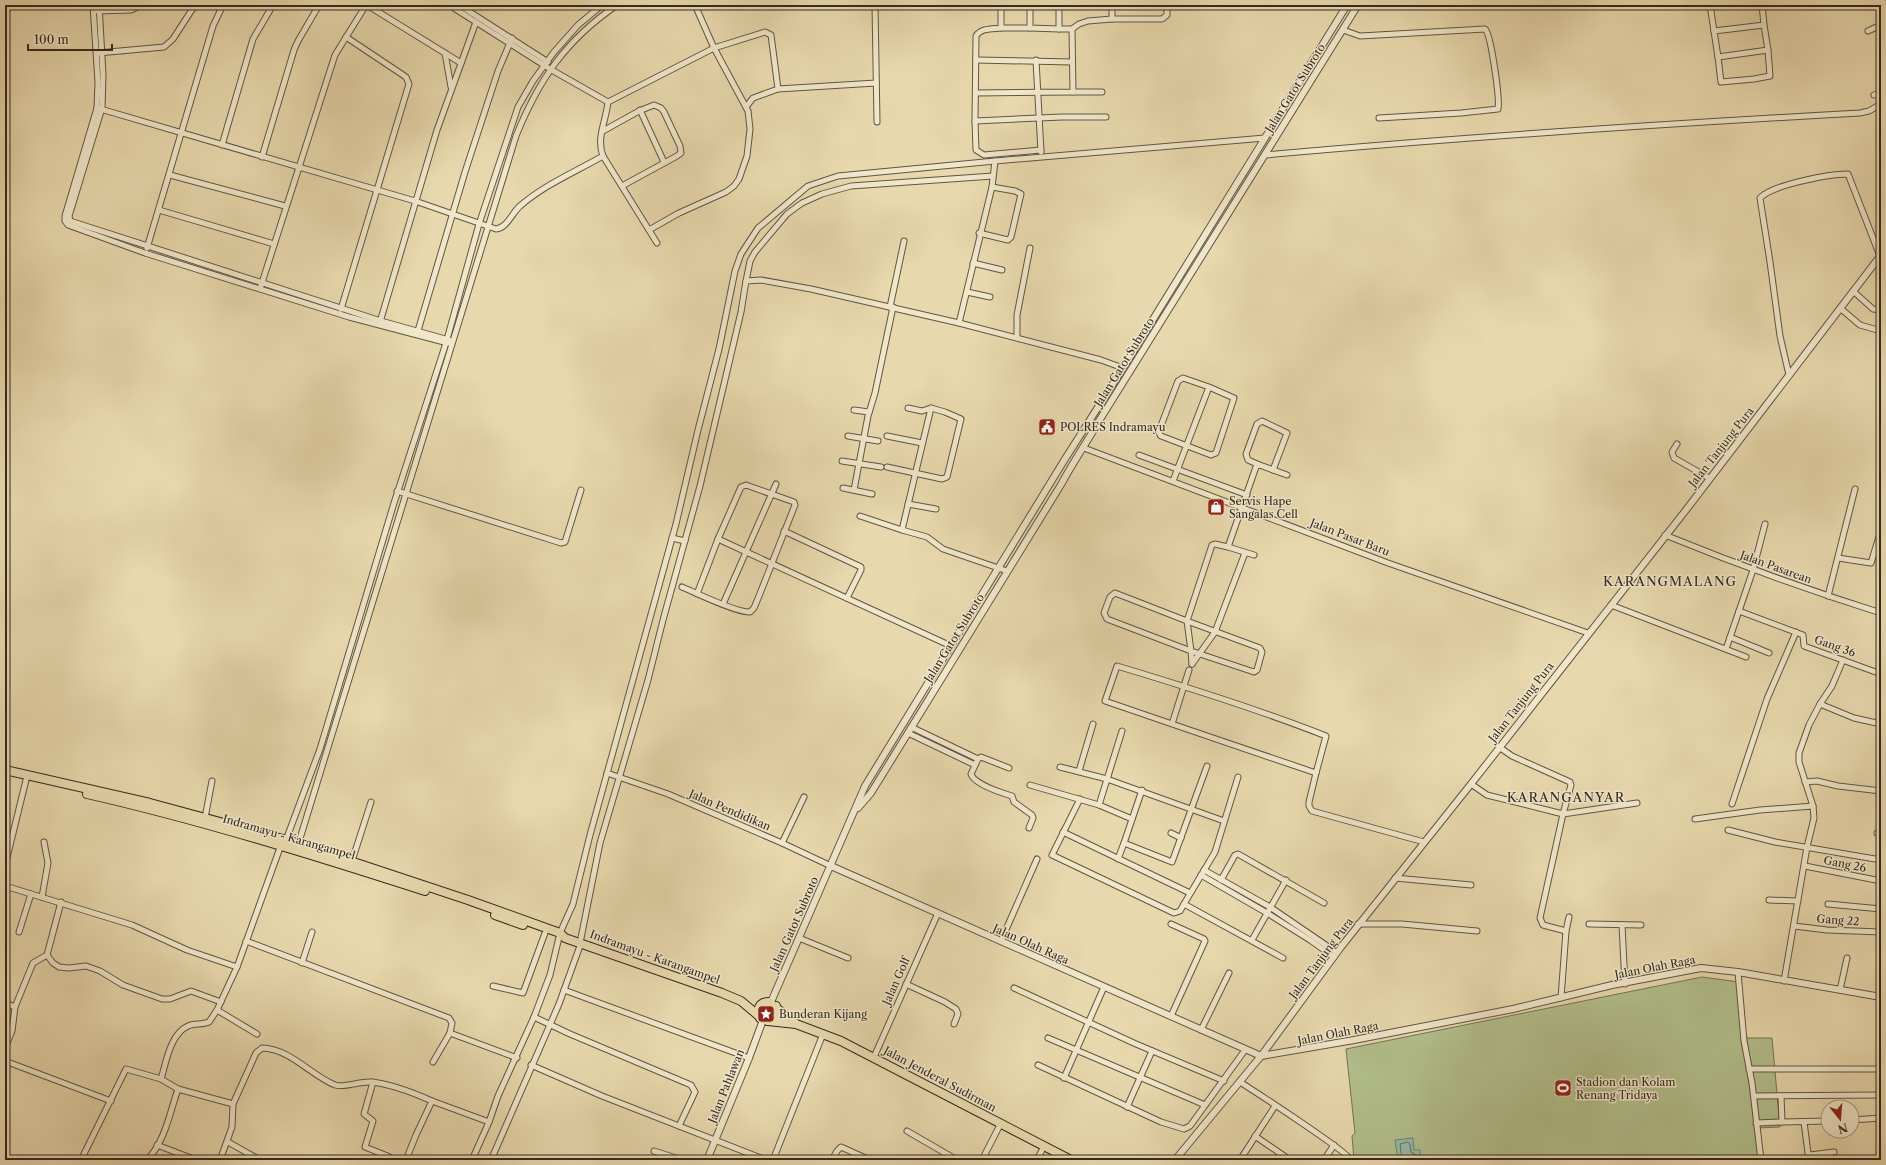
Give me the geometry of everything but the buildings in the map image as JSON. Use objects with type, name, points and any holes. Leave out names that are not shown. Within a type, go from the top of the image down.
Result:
[{"type":"main road","points":[[5,770],[25,778],[150,803],[290,844]]},
{"type":"main road","name":"Indramayu - Karangampel","points":[[5,776],[25,778],[290,844],[352,861],[475,902],[561,936],[722,992],[741,1001]]},
{"type":"main road","name":"Indramayu - Karangampel","points":[[290,844],[545,933],[561,936]]},
{"type":"main road","points":[[741,1001],[771,1003],[796,1024]]},
{"type":"main road","points":[[741,1001],[763,1019],[796,1024]]},
{"type":"main road","points":[[763,1019],[774,1019],[777,1016],[771,1003]]},
{"type":"main road","points":[[763,1019],[759,1006],[771,1003]]},
{"type":"main road","name":"Jalan Jenderal Sudirman","points":[[796,1024],[823,1034],[874,1057],[1001,1123],[1065,1159]]},
{"type":"street","points":[[93,5],[97,11]]},
{"type":"street","points":[[99,5],[97,11],[100,108],[65,216],[68,223],[78,230],[145,253],[260,289],[340,310]]},
{"type":"street","points":[[97,11],[131,10],[142,5]]},
{"type":"street","points":[[99,53],[164,47],[173,39],[195,5]]},
{"type":"street","points":[[145,253],[182,134],[213,26],[223,5]]},
{"type":"street","points":[[222,145],[253,40],[273,5]]},
{"type":"street","points":[[262,157],[294,50],[319,5]]},
{"type":"street","points":[[260,289],[334,55],[367,5],[461,63]]},
{"type":"street","points":[[449,5],[476,22],[510,40]]},
{"type":"street","points":[[459,5],[553,69],[608,102]]},
{"type":"street","points":[[290,844],[397,491],[446,341],[479,224],[518,107],[545,63],[578,25],[602,5]]},
{"type":"street","points":[[161,1079],[168,1055],[179,1032],[190,1025],[209,1022],[217,1010],[237,966],[246,941],[290,844],[398,521],[516,136],[527,107],[553,69],[581,33],[617,5]]},
{"type":"street","points":[[649,230],[679,213],[720,195],[734,186],[744,166],[749,145],[750,120],[746,107],[714,48],[695,5]]},
{"type":"street","points":[[875,5],[877,122]]},
{"type":"street","points":[[1001,5],[1001,28]]},
{"type":"street","points":[[1030,5],[1030,28]]},
{"type":"street","points":[[1059,5],[1059,29]]},
{"type":"street","points":[[1112,5],[1112,19]]},
{"type":"street","points":[[1041,150],[981,154],[976,150],[976,40],[978,32],[1001,28],[1072,29],[1079,24],[1088,21],[1112,19],[1162,19],[1167,15],[1167,5]]},
{"type":"street","name":"Jalan Gatot Subroto","points":[[771,1003],[865,786],[1087,423],[1123,368],[1347,5]]},
{"type":"street","name":"Jalan Gatot Subroto","points":[[855,811],[871,793],[1062,483],[1073,462],[1084,448],[1099,421],[1358,5]]},
{"type":"street","points":[[1711,5],[1721,82],[1770,76],[1762,5]]},
{"type":"street","points":[[380,323],[415,201],[451,88],[476,22]]},
{"type":"street","points":[[1714,31],[1764,25]]},
{"type":"street","points":[[1868,30],[1881,25]]},
{"type":"street","points":[[1072,29],[1073,92]]},
{"type":"street","points":[[1342,30],[1360,36],[1463,29],[1485,29],[1488,32],[1491,44],[1498,109],[1468,113],[1379,118]]},
{"type":"street","points":[[608,102],[714,48],[765,32],[771,35],[778,90]]},
{"type":"street","points":[[340,310],[409,84],[406,77],[346,37]]},
{"type":"street","points":[[418,333],[464,172],[510,40]]},
{"type":"street","points":[[1718,57],[1768,50]]},
{"type":"street","points":[[446,53],[451,88]]},
{"type":"street","points":[[976,60],[1036,60],[1072,62]]},
{"type":"street","points":[[1036,60],[1041,157]]},
{"type":"street","points":[[746,107],[753,98],[778,90],[876,83]]},
{"type":"street","points":[[976,93],[1102,92]]},
{"type":"street","points":[[1874,95],[1881,93]]},
{"type":"street","points":[[608,102],[603,130],[599,142],[603,156],[657,243]]},
{"type":"street","points":[[1266,153],[1490,136],[1860,113],[1869,111],[1881,104]]},
{"type":"street","points":[[603,130],[640,110],[654,105],[661,108],[680,146],[680,154],[622,186]]},
{"type":"street","points":[[100,108],[182,134],[415,201],[496,229],[502,228],[518,207],[543,189],[603,156]]},
{"type":"street","points":[[640,110],[664,162]]},
{"type":"street","points":[[975,121],[1106,117]]},
{"type":"street","points":[[491,1160],[564,990],[580,943],[614,775],[674,538],[719,349],[734,271],[741,254],[758,228],[808,186],[838,176],[1041,157],[1265,139]]},
{"type":"street","points":[[959,323],[992,187],[995,162]]},
{"type":"street","points":[[170,174],[285,206]]},
{"type":"street","points":[[1789,375],[1780,336],[1760,198],[1770,192],[1797,182],[1848,174],[1881,256]]},
{"type":"street","points":[[472,1160],[489,1122],[498,1096],[536,1017],[614,775],[648,680],[732,355],[742,312],[750,261],[755,252],[787,214],[802,204],[822,194],[851,186],[993,175]]},
{"type":"street","points":[[980,233],[1008,240],[1011,237],[1020,194],[1015,191],[992,187]]},
{"type":"street","points":[[159,210],[274,244]]},
{"type":"street","points":[[68,223],[262,282],[380,323],[453,343]]},
{"type":"street","points":[[854,490],[869,412],[875,393],[904,242]]},
{"type":"street","points":[[1017,337],[1017,315],[1030,248]]},
{"type":"street","name":"Jalan Tanjung Pura","points":[[1175,1160],[1261,1056],[1358,924],[1471,784],[1666,535],[1881,256]]},
{"type":"street","points":[[973,263],[1002,270]]},
{"type":"street","points":[[746,281],[761,280],[891,307],[1017,337],[1101,360],[1123,368]]},
{"type":"street","points":[[1853,291],[1873,308],[1881,310]]},
{"type":"street","points":[[967,292],[990,297]]},
{"type":"street","points":[[1840,308],[1860,325],[1881,331]]},
{"type":"street","points":[[1183,378],[1234,398],[1216,453],[1211,455],[1187,446],[1161,436],[1159,433],[1178,380],[1183,378]]},
{"type":"street","points":[[1173,481],[1209,387]]},
{"type":"street","points":[[842,461],[884,467],[944,479],[947,477],[961,421],[960,417],[931,408],[922,411],[908,408]]},
{"type":"street","points":[[902,530],[931,408]]},
{"type":"street","points":[[854,410],[869,412]]},
{"type":"street","points":[[1273,470],[1287,433],[1262,421],[1257,424],[1246,454],[1248,460],[1273,470],[1287,475]]},
{"type":"street","points":[[848,436],[878,441]]},
{"type":"street","points":[[887,436],[922,443]]},
{"type":"street","points":[[1677,444],[1672,454],[1674,458],[1709,478]]},
{"type":"street","name":"Jalan Pasar Baru","points":[[1084,448],[1388,563],[1588,633]]},
{"type":"street","points":[[1139,455],[1247,495]]},
{"type":"street","points":[[1228,547],[1258,464]]},
{"type":"street","points":[[723,604],[776,484]]},
{"type":"street","points":[[682,587],[697,594],[743,612],[752,610],[772,563],[794,503],[793,501],[746,485],[741,487],[718,539],[697,594]]},
{"type":"street","points":[[842,488],[872,494]]},
{"type":"street","points":[[1828,596],[1855,489]]},
{"type":"street","points":[[397,491],[561,544],[565,542],[581,490]]},
{"type":"street","points":[[908,504],[936,509]]},
{"type":"street","points":[[860,516],[927,537],[943,549],[1008,570]]},
{"type":"street","points":[[389,519],[398,521]]},
{"type":"street","points":[[1726,649],[1753,570],[1765,524]]},
{"type":"street","points":[[1838,558],[1871,563],[1881,530]]},
{"type":"street","points":[[784,531],[861,567],[861,570],[847,598]]},
{"type":"street","name":"Jalan Pasarean","points":[[1666,535],[1753,570],[1881,613]]},
{"type":"street","points":[[674,538],[684,541]]},
{"type":"street","points":[[718,539],[951,646]]},
{"type":"street","points":[[1245,553],[1215,632],[1192,664],[1187,621],[1212,545],[1216,544],[1254,555]]},
{"type":"street","points":[[1115,593],[1215,632],[1262,650],[1256,671],[1191,651],[1112,622],[1107,619],[1104,613],[1110,597],[1115,593]]},
{"type":"street","points":[[1611,604],[1746,657]]},
{"type":"street","points":[[1732,804],[1768,699],[1796,632],[1739,611]]},
{"type":"street","name":"Gang 36","points":[[1796,632],[1804,636],[1804,646],[1880,673]]},
{"type":"street","points":[[1730,637],[1769,653]]},
{"type":"street","points":[[1784,981],[1805,866],[1807,847],[1814,818],[1813,806],[1798,762],[1798,756],[1809,725],[1832,686],[1843,660]]},
{"type":"street","points":[[1316,773],[1105,701],[1117,666],[1282,718],[1326,736],[1309,802],[1309,806],[1312,811],[1424,842]]},
{"type":"street","points":[[1880,673],[1881,666]]},
{"type":"street","points":[[1172,724],[1189,670]]},
{"type":"street","points":[[1820,704],[1854,718],[1881,724]]},
{"type":"street","points":[[1079,771],[1094,724]]},
{"type":"street","points":[[911,727],[978,759],[982,757],[1009,768]]},
{"type":"street","points":[[1099,805],[1122,731]]},
{"type":"street","points":[[908,733],[975,765]]},
{"type":"street","points":[[1499,747],[1512,756],[1570,782],[1571,785],[1540,918],[1543,925],[1566,930]]},
{"type":"street","points":[[978,759],[971,774],[974,780],[1012,796],[1014,802],[1032,815],[1033,818],[1029,828]]},
{"type":"street","points":[[1124,843],[1172,862],[1190,808],[1207,766]]},
{"type":"street","points":[[1060,767],[1079,771],[1142,790],[1224,821]]},
{"type":"street","name":"Jalan Pendidikan","points":[[614,775],[668,794],[782,843],[831,866]]},
{"type":"street","points":[[1080,799],[1052,855],[1174,913],[1180,911],[1214,852],[1238,777]]},
{"type":"street","points":[[5,866],[25,778]]},
{"type":"street","points":[[1805,782],[1817,780],[1838,786],[1881,791]]},
{"type":"street","points":[[205,818],[212,781]]},
{"type":"street","points":[[1471,784],[1487,795],[1564,814],[1637,803]]},
{"type":"street","points":[[1030,785],[1099,805],[1132,819]]},
{"type":"street","points":[[1118,859],[1142,790]]},
{"type":"street","points":[[782,843],[804,797]]},
{"type":"street","points":[[352,861],[371,802]]},
{"type":"street","points":[[1695,819],[1760,810],[1813,806]]},
{"type":"street","points":[[1728,830],[1775,842],[1881,860]]},
{"type":"street","points":[[1063,832],[1190,893]]},
{"type":"street","points":[[1171,833],[1181,838]]},
{"type":"street","points":[[42,897],[48,863],[44,842]]},
{"type":"street","points":[[1221,880],[1235,855],[1238,854],[1324,903]]},
{"type":"street","points":[[1001,942],[1037,859]]},
{"type":"street","name":"Jalan Olah Raga","points":[[831,866],[1261,1056],[1354,1040],[1561,998],[1612,985],[1626,984],[1701,968],[1738,972],[1784,981],[1881,996]]},
{"type":"street","name":"Gang 26","points":[[1805,866],[1881,881]]},
{"type":"street","points":[[1202,873],[1221,880],[1270,907],[1335,955]]},
{"type":"street","points":[[1202,873],[1335,955]]},
{"type":"street","points":[[1395,878],[1471,885]]},
{"type":"street","points":[[1252,940],[1286,880]]},
{"type":"street","points":[[5,886],[60,902],[142,929],[187,950],[237,966]]},
{"type":"street","points":[[19,932],[31,894]]},
{"type":"street","points":[[1769,900],[1798,901]]},
{"type":"street","points":[[5,1048],[12,1031],[15,1007],[33,963],[47,955],[60,902]]},
{"type":"street","points":[[1184,904],[1283,958]]},
{"type":"street","points":[[1828,904],[1881,909]]},
{"type":"street","name":"Jalan Golf","points":[[874,1057],[938,913]]},
{"type":"street","points":[[1561,998],[1566,930],[1569,918]]},
{"type":"street","points":[[1171,924],[1204,939],[1205,941],[1171,1016]]},
{"type":"street","points":[[1358,924],[1402,924],[1477,931]]},
{"type":"street","points":[[1588,924],[1641,925]]},
{"type":"street","points":[[1622,925],[1626,984]]},
{"type":"street","name":"Gang 22","points":[[1794,926],[1827,930],[1881,932]]},
{"type":"street","points":[[302,963],[312,932]]},
{"type":"street","points":[[493,986],[522,993],[545,933]]},
{"type":"street","points":[[799,938],[848,958]]},
{"type":"street","points":[[246,941],[449,1018],[452,1023],[450,1033],[433,1062]]},
{"type":"street","points":[[47,955],[53,963],[59,967],[69,968],[86,966],[100,971],[123,986],[162,999],[170,999],[191,991],[221,1002]]},
{"type":"street","points":[[1840,990],[1846,958]]},
{"type":"street","points":[[1738,972],[1744,1041],[1754,1096],[1761,1160]]},
{"type":"street","points":[[1201,1030],[1229,973]]},
{"type":"street","points":[[906,984],[945,1002],[956,1009],[958,1014],[954,1024]]},
{"type":"street","points":[[1064,1078],[1104,987]]},
{"type":"street","points":[[1014,988],[1152,1050],[1224,1080]]},
{"type":"street","points":[[564,990],[749,1058]]},
{"type":"street","points":[[5,1003],[15,1007]]},
{"type":"street","points":[[217,1010],[257,1034]]},
{"type":"street","points":[[536,1017],[691,1085],[695,1092],[679,1126]]},
{"type":"street","name":"Jalan Pahlawan","points":[[707,1160],[749,1058],[763,1019]]},
{"type":"street","points":[[450,1033],[517,1058]]},
{"type":"street","points":[[773,1160],[823,1034]]},
{"type":"street","points":[[1048,1038],[1205,1105]]},
{"type":"street","points":[[220,1160],[228,1142],[232,1126],[233,1104],[256,1054],[262,1048],[279,1052],[298,1061],[317,1074],[339,1086],[358,1082],[372,1082],[401,1089],[489,1122]]},
{"type":"street","points":[[1127,1107],[1152,1050]]},
{"type":"street","points":[[1038,1065],[1160,1122],[1184,1129],[1190,1126],[1245,1050]]},
{"type":"street","points":[[5,1061],[111,1101]]},
{"type":"street","points":[[531,1065],[602,1096],[766,1160]]},
{"type":"street","points":[[80,1160],[126,1069],[161,1079],[178,1089],[233,1104]]},
{"type":"street","points":[[1749,1069],[1881,1069]]},
{"type":"street","points":[[372,1082],[364,1114],[373,1121],[365,1147],[390,1157],[391,1160]]},
{"type":"street","points":[[1240,1082],[1334,1145],[1350,1157],[1351,1160]]},
{"type":"street","points":[[147,1160],[153,1155],[178,1089]]},
{"type":"street","points":[[1754,1096],[1881,1095]]},
{"type":"street","points":[[1781,1096],[1782,1122]]},
{"type":"street","points":[[406,1160],[432,1101]]},
{"type":"street","points":[[1240,1160],[1275,1106]]},
{"type":"street","points":[[1860,1119],[1881,1118]]},
{"type":"street","points":[[1756,1123],[1820,1121]]},
{"type":"street","points":[[1804,1122],[1808,1153],[1810,1155],[1834,1152]]},
{"type":"street","points":[[982,1160],[1001,1123]]},
{"type":"street","points":[[906,1131],[957,1160]]},
{"type":"street","points":[[1255,1136],[1290,1160]]},
{"type":"street","points":[[228,1142],[260,1160]]},
{"type":"street","points":[[157,1145],[196,1160]]},
{"type":"street","points":[[1324,1160],[1334,1145]]},
{"type":"street","points":[[1037,1160],[1044,1146]]},
{"type":"street","points":[[832,1160],[837,1151],[841,1148],[870,1160]]},
{"type":"street","points":[[654,1151],[682,1160]]},
{"type":"green space","name":"Stadion dan Kolam Renang Tridaya","points":[[1702,977],[1739,982],[1745,1038],[1772,1038],[1780,1127],[1758,1128],[1762,1160],[1354,1160],[1352,1136],[1355,1133],[1346,1049]]},
{"type":"water","points":[[1413,1138],[1414,1150],[1420,1150],[1421,1160],[1398,1160],[1395,1140]]},
{"type":"place","name":"POLRES Indramayu","points":[[1047,427]]},
{"type":"place","name":"Servis Hape Sangalas Cell","points":[[1216,507]]},
{"type":"place","name":"Bunderan Kijang","points":[[766,1014]]},
{"type":"place","name":"Stadion dan Kolam Renang Tridaya","points":[[1563,1088]]},
{"type":"district","name":"KARANGMALANG","points":[[1670,581]]},
{"type":"district","name":"KARANGANYAR","points":[[1566,797]]}]
